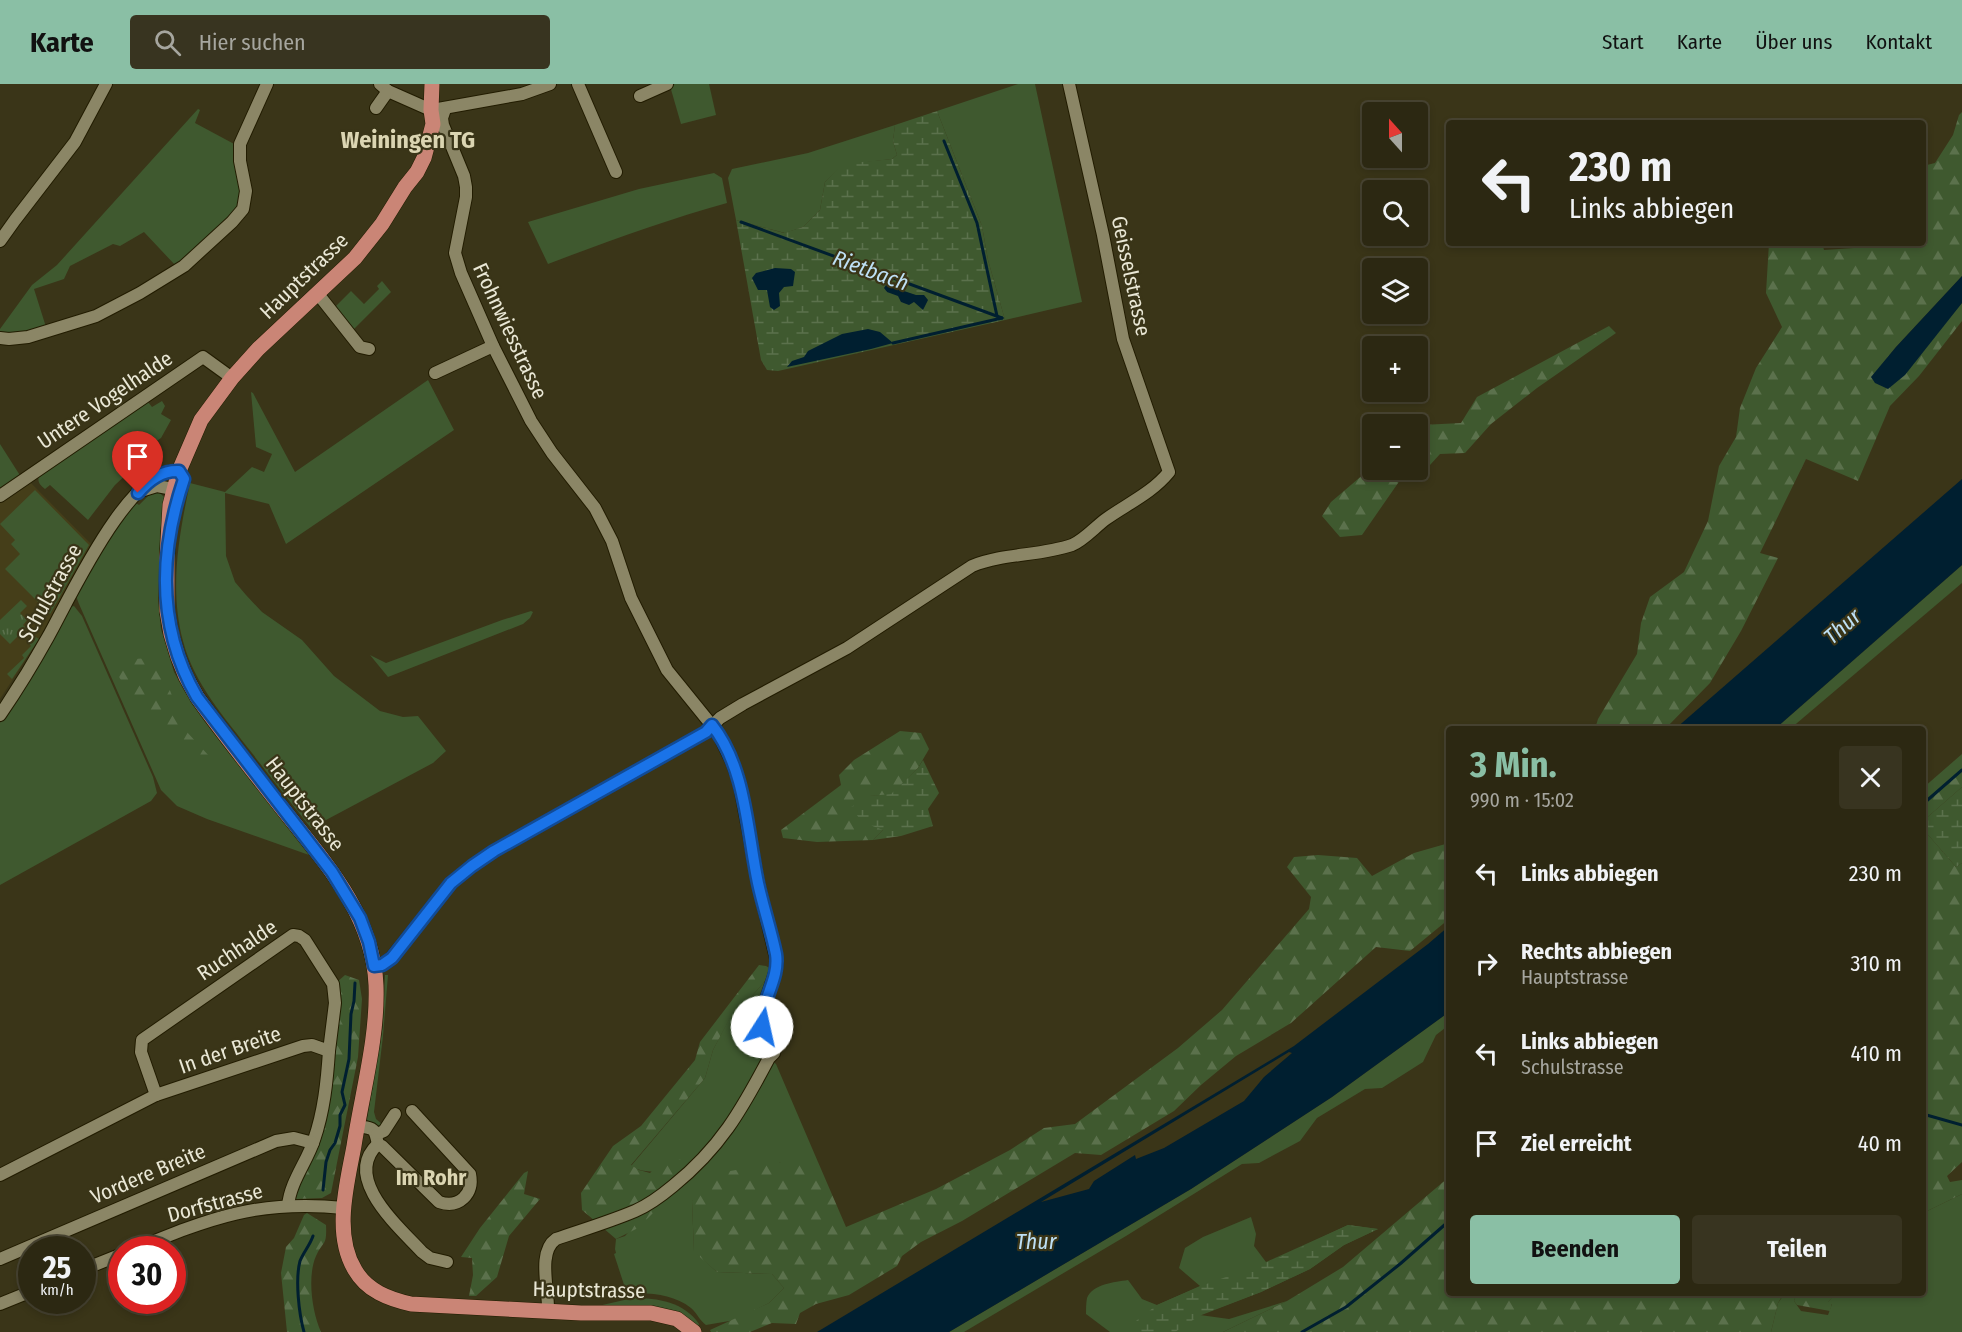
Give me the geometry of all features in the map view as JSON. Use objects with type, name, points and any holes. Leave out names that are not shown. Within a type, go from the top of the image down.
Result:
[{"type":"main road","name":"Hauptstrasse","points":[[432,84],[439,112],[433,124],[424,158],[387,217],[366,245],[318,294],[258,349],[228,383],[201,420],[180,481],[168,543],[166,585],[171,634],[186,677],[197,697],[337,880],[364,929],[374,966],[376,1005],[344,1208],[344,1238],[350,1261],[357,1275],[388,1298],[411,1304],[660,1314],[677,1319],[693,1330]]},
{"type":"street","points":[[0,241],[75,142],[106,84]]},
{"type":"street","points":[[0,338],[27,337],[96,316],[111,309],[178,270],[232,222],[243,209],[246,198],[246,184],[239,153],[240,144],[267,84]]},
{"type":"street","points":[[376,108],[384,88],[439,112],[522,94],[550,84]]},
{"type":"street","points":[[578,84],[616,171]]},
{"type":"street","points":[[640,96],[667,84]]},
{"type":"street","name":"Geisselstrasse","points":[[712,725],[743,704],[847,648],[972,566],[987,560],[1075,544],[1105,520],[1155,487],[1169,472],[1123,339],[1103,235],[1069,84]]},
{"type":"street","name":"Frohnwiesstrasse","points":[[439,112],[464,176],[466,187],[456,259],[467,290],[531,421],[550,451],[595,508],[612,541],[631,598],[668,670],[722,741],[739,781],[758,882],[777,963],[776,976],[762,1020],[765,1035],[774,1053],[769,1058],[744,1107],[726,1134],[705,1159],[650,1203],[635,1211],[551,1242],[545,1253],[548,1311]]},
{"type":"street","points":[[318,294],[360,347],[369,349]]},
{"type":"street","points":[[435,373],[494,346]]},
{"type":"street","name":"Untere Vogelhalde","points":[[0,496],[203,357],[228,383]]},
{"type":"street","name":"Schulstrasse","points":[[0,716],[37,656],[108,530],[145,485],[157,476],[170,471],[180,481]]},
{"type":"street","points":[[138,493],[180,481]]},
{"type":"street","points":[[374,966],[382,965],[392,958],[445,890],[472,866],[494,851],[706,732],[712,725]]},
{"type":"street","name":"Ruchhalde","points":[[156,1095],[141,1052],[141,1043],[144,1038],[293,935],[305,940],[333,984],[335,1003],[329,1051]]},
{"type":"street","name":"In der Breite","points":[[0,1175],[156,1095],[303,1046],[329,1051]]},
{"type":"street","points":[[288,1206],[291,1189],[314,1143],[321,1119],[329,1051]]},
{"type":"street","points":[[357,1126],[369,1128],[382,1146],[440,1202],[452,1204],[464,1199],[471,1188],[470,1174],[412,1111]]},
{"type":"street","points":[[395,1114],[368,1157],[369,1182],[377,1202],[422,1252],[430,1258],[447,1262]]},
{"type":"street","name":"Vordere Breite","points":[[0,1259],[276,1141],[294,1138],[314,1143]]},
{"type":"street","name":"Dorfstrasse","points":[[170,1236],[220,1217],[259,1208],[308,1205],[344,1208]]},
{"type":"street","points":[[0,1304],[18,1297]]},
{"type":"shaded area","points":[[30,482],[91,544],[39,639],[0,699],[0,501]]},
{"type":"green space","points":[[709,84],[716,115],[681,124],[670,86]]},
{"type":"green space","points":[[1018,84],[1035,84],[1082,302],[1005,320],[988,260],[982,226],[937,111]]},
{"type":"green space","points":[[198,109],[200,110],[195,123],[236,145],[241,199],[234,214],[176,266],[144,232],[120,246],[113,244],[70,266],[64,279],[34,289],[46,327],[27,333],[0,333],[0,329],[32,285],[57,265]]},
{"type":"green space","points":[[937,111],[982,226],[988,260],[1005,320],[778,371],[767,370],[761,360],[736,220],[784,233],[803,227],[820,210],[825,182],[842,164],[892,159],[897,155],[893,141],[895,125]]},
{"type":"green space","points":[[1962,112],[1962,276],[1896,347],[1871,378],[1943,325],[1962,303],[1962,321],[1919,376],[1890,406],[1858,481],[1806,459],[1760,553],[1778,558],[1741,631],[1710,683],[1668,726],[1596,726],[1637,654],[1641,623],[1650,597],[1684,572],[1708,521],[1719,466],[1736,437],[1740,408],[1756,368],[1782,327],[1766,293],[1769,246],[1823,246],[1824,250],[1857,246],[1926,246],[1926,165],[1935,163],[1953,135]]},
{"type":"green space","points":[[895,125],[893,141],[897,155],[892,159],[842,165],[825,182],[820,210],[803,227],[785,233],[736,220],[728,178],[732,169],[808,153]]},
{"type":"green space","points":[[714,173],[722,178],[727,203],[637,231],[548,264],[528,222],[639,189]]},
{"type":"green space","points":[[382,281],[391,292],[352,331],[335,307],[351,291],[364,304],[379,289],[377,286]]},
{"type":"green space","points":[[1609,326],[1616,333],[1537,388],[1491,424],[1465,453],[1440,454],[1428,466],[1428,425],[1461,423],[1477,397]]},
{"type":"green space","points":[[428,380],[454,430],[286,544],[269,504],[225,493],[226,556],[235,582],[246,595],[262,612],[302,640],[334,676],[380,711],[403,717],[418,716],[446,751],[433,763],[311,828],[221,714],[188,657],[179,621],[176,582],[179,542],[190,483],[225,492],[252,467],[264,472],[272,454],[256,447],[251,392],[295,472]]},
{"type":"green space","points":[[162,401],[165,406],[161,414],[171,420],[161,438],[142,451],[145,457],[115,485],[88,520],[50,485],[45,489],[40,485],[39,475],[148,402],[152,407]]},
{"type":"green space","points":[[0,444],[21,477],[0,492]]},
{"type":"green space","points":[[1362,476],[1362,480],[1400,480],[1362,535],[1340,537],[1322,516],[1331,502]]},
{"type":"green space","points":[[35,490],[89,545],[50,614],[5,569],[20,554],[11,544],[15,540],[0,524]]},
{"type":"green space","points":[[159,492],[165,498],[160,533],[158,601],[161,629],[174,672],[205,722],[309,855],[177,806],[161,790],[79,604],[76,596],[118,524],[136,503],[139,505],[151,493]]},
{"type":"green space","points":[[1962,565],[1962,583],[1794,726],[1778,726]]},
{"type":"green space","points":[[21,600],[27,606],[20,613],[27,620],[23,625],[26,628],[10,644],[0,634],[0,620]]},
{"type":"green space","points":[[74,606],[82,616],[153,777],[157,793],[151,801],[0,885],[0,723],[70,607]]},
{"type":"green space","points":[[533,612],[530,618],[523,624],[388,677],[370,655],[386,663]]},
{"type":"green space","points":[[34,636],[39,639],[12,679],[7,674],[24,658],[22,655],[31,646],[27,641]]},
{"type":"green space","points":[[152,658],[163,673],[173,698],[187,722],[186,731],[209,756],[197,757],[166,724],[157,723],[134,703],[114,668],[133,659]]},
{"type":"green space","points":[[900,731],[921,733],[929,749],[918,768],[891,795],[870,796],[883,830],[873,840],[817,842],[783,838],[781,830],[841,785],[839,775],[854,760]]},
{"type":"green space","points":[[1962,754],[1962,787],[1926,818],[1926,785]]},
{"type":"green space","points":[[923,760],[939,793],[928,809],[933,826],[901,836],[873,840],[883,830],[862,822],[851,807],[870,796],[891,794],[918,768]]},
{"type":"green space","points":[[1962,787],[1962,863],[1956,867],[1926,832],[1926,818]]},
{"type":"green space","points":[[1926,832],[1956,867],[1962,863],[1962,1162],[1947,1176],[1950,1182],[1962,1180],[1962,1194],[1926,1212]]},
{"type":"green space","points":[[1446,844],[1446,921],[1410,951],[1376,947],[1291,1023],[1236,1056],[1174,1111],[1101,1155],[1075,1153],[962,1221],[921,1242],[902,1256],[897,1266],[849,1295],[816,1304],[800,1313],[796,1324],[772,1323],[750,1332],[711,1332],[710,1330],[769,1303],[784,1288],[772,1274],[717,1272],[694,1252],[692,1201],[708,1175],[781,1162],[818,1162],[846,1227],[936,1189],[1010,1150],[1044,1128],[1075,1124],[1178,1048],[1222,1010],[1309,909],[1311,897],[1287,867],[1294,857],[1318,855],[1357,858],[1372,876],[1414,853]]},
{"type":"green space","points":[[759,965],[774,971],[730,1018],[713,1050],[705,1078],[631,1165],[650,1173],[666,1157],[697,1163],[657,1201],[655,1211],[638,1228],[616,1239],[582,1210],[581,1193],[613,1146],[641,1126],[695,1060],[700,1042]]},
{"type":"green space","points":[[774,971],[761,1010],[768,1052],[762,1068],[697,1163],[655,1172],[639,1170],[631,1166],[705,1078],[713,1050],[730,1017]]},
{"type":"green space","points":[[345,975],[359,980],[362,999],[358,1057],[331,1193],[322,1198],[296,1199],[315,1144],[336,983]]},
{"type":"green space","points":[[385,975],[388,975],[383,1036],[374,1112],[376,1119],[383,1125],[382,1129],[367,1120],[383,1026]]},
{"type":"green space","points":[[1446,1014],[1446,1027],[1436,1035],[1423,1062],[1382,1088],[1365,1089],[1317,1118],[1300,1141],[1259,1163],[1242,1164],[964,1332],[949,1332],[1191,1189],[1332,1097]]},
{"type":"green space","points":[[772,1061],[776,1064],[818,1162],[781,1162],[692,1201],[694,1251],[717,1272],[772,1274],[784,1288],[769,1303],[735,1320],[706,1325],[684,1303],[652,1294],[627,1294],[614,1254],[616,1253],[616,1239],[625,1236],[657,1201],[690,1175]]},
{"type":"green space","points":[[528,1171],[524,1194],[540,1199],[509,1236],[497,1277],[476,1296],[469,1296],[473,1275],[472,1258],[461,1257],[480,1228]]},
{"type":"green space","points":[[1446,1180],[1446,1296],[1782,1296],[1778,1303],[1771,1332],[1223,1332],[1287,1301],[1343,1267]]},
{"type":"green space","points":[[1962,1194],[1962,1332],[1771,1332],[1778,1303],[1783,1296],[1796,1296],[1794,1301],[1801,1311],[1828,1315],[1832,1304],[1827,1303],[1833,1296],[1926,1296],[1926,1212]]},
{"type":"green space","points":[[307,1213],[326,1225],[325,1240],[313,1264],[311,1284],[315,1314],[321,1332],[287,1332],[281,1273],[286,1247],[294,1238]]},
{"type":"green space","points":[[1251,1217],[1256,1234],[1254,1246],[1266,1262],[1348,1225],[1378,1229],[1344,1245],[1310,1269],[1261,1292],[1200,1315],[1229,1319],[1287,1301],[1223,1332],[1110,1332],[1086,1314],[1087,1298],[1090,1293],[1110,1283],[1128,1280],[1142,1299],[1157,1305],[1200,1286],[1179,1268],[1185,1248],[1203,1237]]},
{"type":"green space","points":[[1348,1225],[1378,1229],[1344,1245],[1310,1269],[1261,1292],[1199,1316],[1175,1332],[1126,1332],[1128,1327],[1157,1305],[1201,1286],[1276,1259]]},
{"type":"green space","points":[[1796,1296],[1833,1296],[1828,1302],[1832,1303],[1830,1311],[1797,1305],[1794,1301]]},
{"type":"green space","points":[[633,1298],[661,1300],[678,1306],[699,1324],[698,1326],[598,1306]]},
{"type":"water","points":[[775,268],[791,269],[795,272],[793,286],[784,287],[779,293],[780,306],[774,310],[770,307],[767,290],[758,290],[752,278],[756,273]]},
{"type":"water","points":[[1962,276],[1962,303],[1905,375],[1888,389],[1875,383],[1871,377]]},
{"type":"water","points":[[886,285],[916,295],[924,295],[928,300],[923,310],[914,302],[909,305],[901,302],[898,296],[887,292],[884,288]]},
{"type":"water","points":[[868,329],[880,332],[893,343],[787,367],[792,361],[804,357],[808,351],[842,334]]},
{"type":"water","name":"Thur","points":[[1962,479],[1962,565],[1778,726],[1678,726]]},
{"type":"water","name":"Thur","points":[[1446,929],[1446,1014],[1332,1097],[1191,1189],[949,1332],[817,1332],[1294,1046]],"holes":[[[1289,1052],[1292,1053],[1264,1077],[1244,1101],[1164,1148],[1136,1159],[1135,1155],[1094,1181],[1089,1189],[1041,1202]]]},
{"type":"waterway","points":[[944,141],[977,223],[997,316]]},
{"type":"waterway","name":"Rietbach","points":[[741,222],[1002,318]]},
{"type":"waterway","points":[[893,343],[1002,318]]},
{"type":"waterway","points":[[1926,801],[1962,770]]},
{"type":"waterway","points":[[323,1190],[326,1162],[335,1143],[340,1126],[340,1115],[345,1105],[342,1092],[349,1059],[355,983]]},
{"type":"waterway","points":[[1926,1115],[1962,1125]]},
{"type":"waterway","points":[[1302,1332],[1346,1307],[1446,1224]]},
{"type":"waterway","points":[[304,1332],[298,1297],[298,1278],[301,1258],[313,1236]]},
{"type":"district","name":"Weiningen TG","points":[[408,140]]},
{"type":"district","name":"Im Rohr","points":[[431,1177]]},
{"type":"route","points":[[138,493],[151,480],[170,471],[179,471],[184,479],[168,543],[166,585],[167,611],[178,657],[197,697],[342,887],[360,918],[369,942],[374,966],[385,964],[392,958],[445,890],[472,866],[494,851],[706,732],[712,725],[722,741],[739,781],[758,882],[776,954],[776,976],[762,1015],[762,1027]]}]
